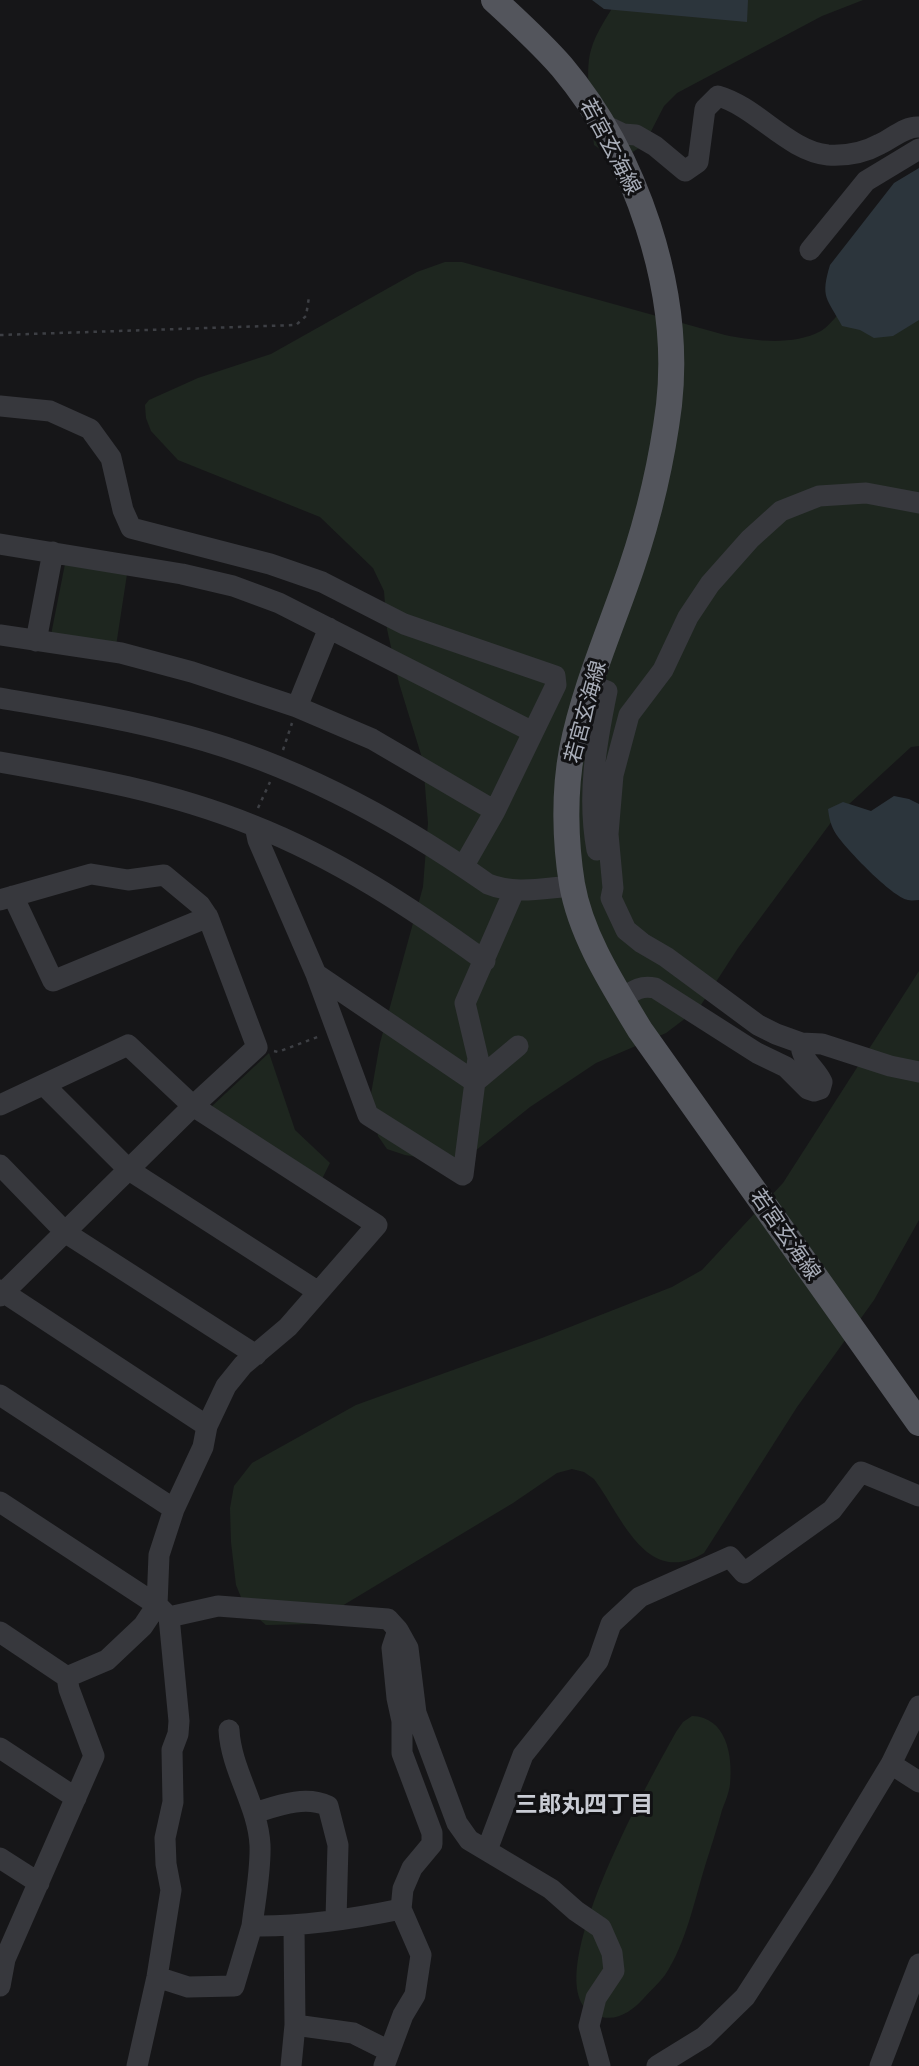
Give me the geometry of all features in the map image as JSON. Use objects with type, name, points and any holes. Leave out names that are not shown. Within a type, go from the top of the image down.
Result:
[{"type":"main road","name":"若宮玄海線","points":[[494,0],[563,68],[602,124],[637,197],[652,238],[668,320],[669,403],[657,478],[632,565],[578,725],[569,775],[567,816],[572,886],[587,933],[640,1030],[919,1423]]},
{"type":"street","points":[[602,124],[623,134],[636,135],[655,146],[685,171],[698,162],[705,109],[718,96],[735,101],[799,144],[825,155],[854,155],[878,146],[911,126],[919,127]]},
{"type":"street","points":[[810,250],[866,181],[919,149]]},
{"type":"street","points":[[0,406],[50,411],[90,429],[111,458],[123,510],[131,528],[270,564],[322,582],[404,624],[555,676],[556,685],[495,811],[463,867]]},
{"type":"street","points":[[611,898],[613,888],[608,834],[610,799],[613,775],[629,715],[663,670],[688,617],[710,584],[770,519],[795,504],[819,496],[845,493],[889,496],[919,503]]},
{"type":"street","points":[[0,544],[182,574],[233,586],[279,603],[533,732]]},
{"type":"street","points":[[36,641],[52,552]]},
{"type":"street","points":[[297,706],[328,628]]},
{"type":"street","points":[[0,635],[121,653],[192,672],[297,706],[372,739],[495,811]]},
{"type":"street","points":[[591,685],[607,691],[598,732],[593,794],[596,844],[600,869],[626,930],[758,1025],[801,1043],[822,1044],[890,1066],[919,1072]]},
{"type":"street","points":[[0,698],[107,717],[182,734],[277,767],[336,793],[397,825],[501,890],[572,886]]},
{"type":"street","points":[[0,762],[152,792],[253,825],[361,877],[485,961]]},
{"type":"street","points":[[253,825],[316,974],[368,1115],[463,1175],[478,1058],[466,1003],[514,891]]},
{"type":"street","points":[[207,1426],[1,1293],[257,1047],[208,917],[200,905],[164,876],[128,880],[92,874],[6,898],[53,981],[208,917]]},
{"type":"street","points":[[316,974],[475,1082]]},
{"type":"street","points":[[621,999],[637,988],[655,988],[757,1053],[786,1067],[808,1089],[820,1089],[822,1082],[806,1062],[801,1052],[801,1043]]},
{"type":"street","points":[[0,1105],[128,1045],[193,1106],[377,1225],[288,1327],[243,1365],[226,1386],[207,1426],[203,1447],[174,1509],[159,1555],[163,1611],[179,1721],[172,1750],[173,1802],[165,1838],[171,1891],[157,1977],[137,2066]]},
{"type":"street","points":[[475,1082],[518,1046]]},
{"type":"street","points":[[45,1086],[129,1170],[317,1292]]},
{"type":"street","points":[[0,1166],[66,1233],[256,1355]]},
{"type":"street","points":[[0,1395],[174,1509]]},
{"type":"street","points":[[487,1850],[523,1755],[598,1661],[611,1624],[640,1597],[730,1557],[744,1573],[832,1510],[861,1472],[919,1496]]},
{"type":"street","points":[[0,1502],[163,1611]]},
{"type":"street","points":[[67,1677],[107,1660],[163,1611],[218,1606],[388,1619],[408,1648],[416,1713],[457,1823],[469,1840],[551,1889],[601,1928],[612,1953],[614,1971],[596,1998],[589,2026],[600,2066]]},
{"type":"street","points":[[295,2025],[353,2033],[386,2058],[403,2015],[415,1995],[421,1955],[401,1909],[403,1889],[412,1868],[432,1844],[432,1833],[402,1753],[402,1721],[392,1648],[398,1630]]},
{"type":"street","points":[[0,1632],[67,1677],[94,1756],[5,1959],[1,1977]]},
{"type":"street","points":[[657,2066],[704,2037],[745,1997],[891,1764],[919,1706]]},
{"type":"street","points":[[157,1977],[188,1987],[234,1986],[253,1926],[260,1844],[254,1813],[230,1746],[229,1730]]},
{"type":"street","points":[[0,1748],[76,1798]]},
{"type":"street","points":[[891,1764],[919,1782]]},
{"type":"street","points":[[254,1813],[316,1800],[328,1806],[338,1845],[336,1919]]},
{"type":"street","points":[[0,1858],[39,1883]]},
{"type":"street","points":[[253,1926],[294,1927],[311,1922],[356,1918],[401,1909]]},
{"type":"street","points":[[291,2066],[295,2025],[294,1927]]},
{"type":"street","points":[[880,2066],[919,1964]]},
{"type":"path","points":[[0,335],[296,325],[306,316],[309,297]]},
{"type":"path","points":[[253,825],[277,767],[297,706]]},
{"type":"path","points":[[257,1047],[278,1052],[335,1030]]},
{"type":"shaded area","points":[[592,0],[748,0],[747,22],[604,9]]},
{"type":"shaded area","points":[[617,0],[863,0],[822,16],[677,93],[664,106],[644,145],[631,153],[610,156],[594,145],[588,71],[593,43]]},
{"type":"shaded area","points":[[919,168],[919,320],[893,336],[874,338],[860,330],[842,326],[825,291],[827,276],[830,265],[894,183]]},
{"type":"shaded area","points":[[919,196],[919,746],[911,747],[835,817],[738,948],[699,1008],[666,1033],[596,1063],[530,1107],[465,1159],[442,1161],[387,1149],[378,1136],[371,1094],[380,1043],[423,887],[428,823],[423,761],[399,683],[387,629],[384,591],[373,568],[320,517],[178,460],[151,431],[145,405],[149,400],[198,378],[271,354],[417,272],[445,262],[462,262],[725,335],[774,341],[810,336],[831,323],[843,309]]},
{"type":"shaded area","points":[[65,564],[127,574],[116,646],[51,635]]},
{"type":"shaded area","points":[[894,796],[919,804],[919,900],[901,897],[881,882],[841,841],[830,819],[828,809],[843,802],[871,811]]},
{"type":"shaded area","points":[[919,971],[919,1220],[874,1300],[797,1407],[704,1553],[684,1561],[666,1561],[651,1555],[626,1528],[594,1479],[584,1472],[572,1469],[557,1473],[513,1503],[312,1624],[266,1625],[245,1607],[236,1585],[230,1508],[234,1486],[252,1463],[356,1405],[542,1338],[672,1287],[702,1270],[783,1183]]},
{"type":"shaded area","points":[[269,1053],[295,1130],[330,1163],[322,1179],[211,1107]]},
{"type":"shaded area","points":[[692,1716],[713,1723],[725,1740],[731,1773],[728,1794],[689,1922],[672,1963],[663,1978],[635,2007],[619,2016],[602,2017],[581,2002],[577,1971],[585,1930],[623,1834],[645,1790],[676,1732],[683,1722]]},
{"type":"district","name":"三郎丸四丁目","points":[[584,1805]]}]
